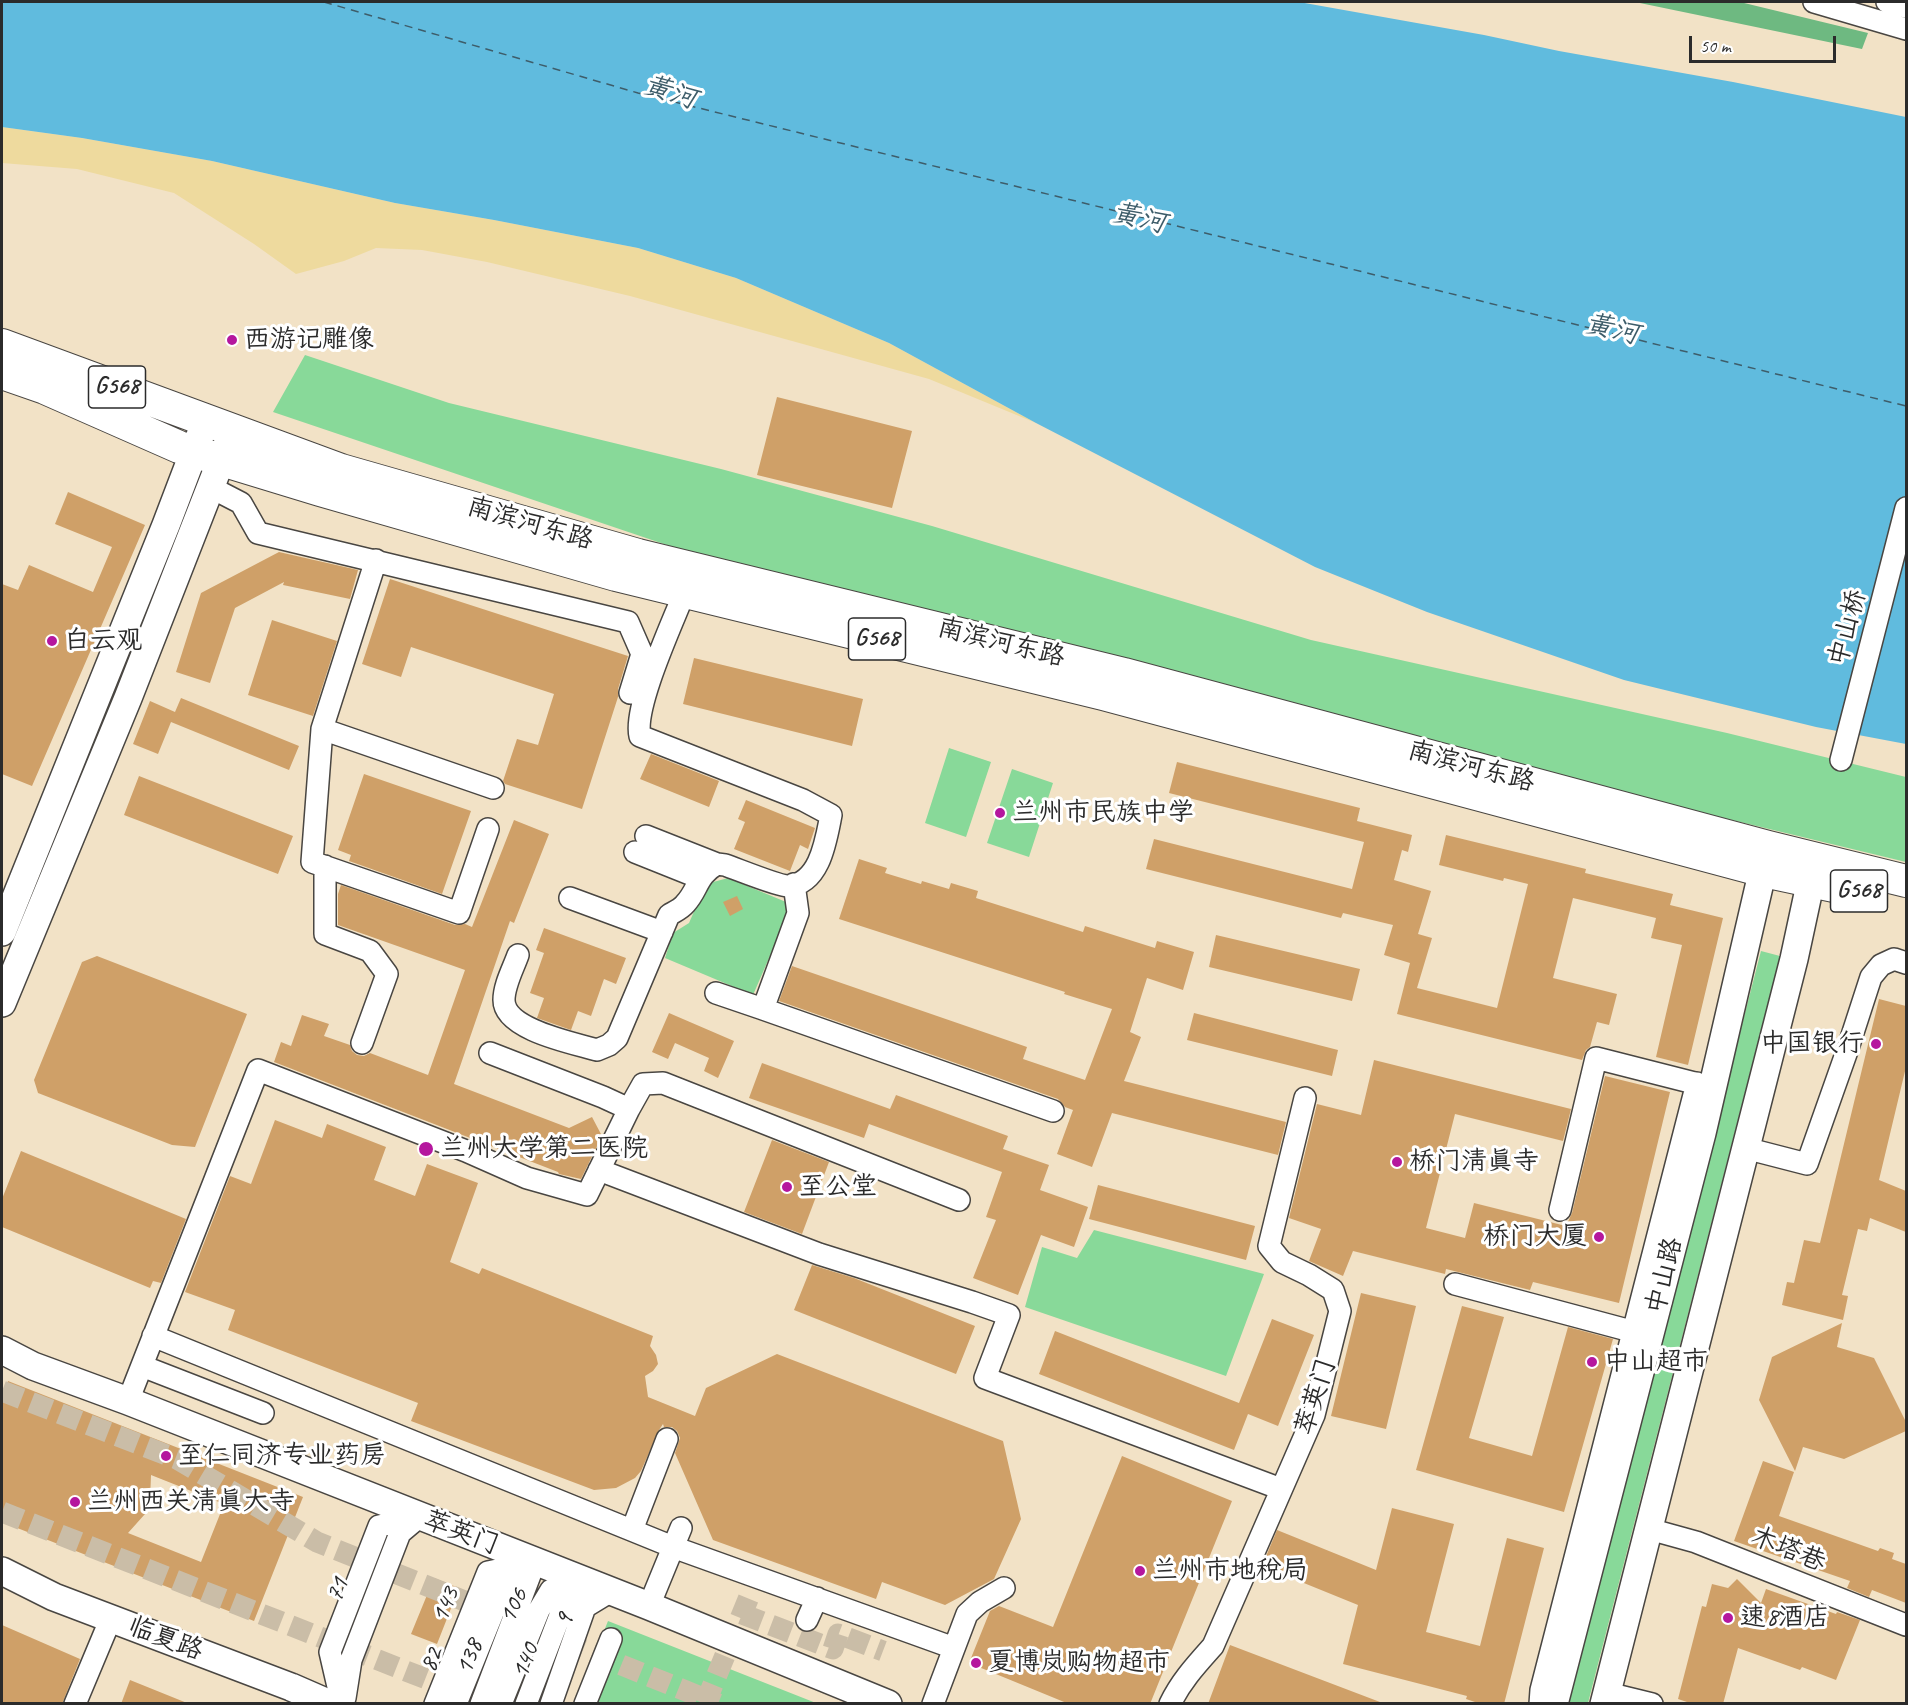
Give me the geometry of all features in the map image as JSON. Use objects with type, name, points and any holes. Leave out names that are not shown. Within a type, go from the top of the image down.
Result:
[{"type":"highway","name":"南滨河东路","points":[[2,345],[341,470],[638,555],[1124,674],[1766,859]]},
{"type":"highway","name":"南滨河东路","points":[[2,373],[45,388],[202,460],[616,575],[1766,859],[1812,869],[1906,881]]},
{"type":"highway","name":"南滨河东路","points":[[1812,869],[1906,902]]},
{"type":"main road","points":[[2,1003],[128,698],[202,460],[211,422]]},
{"type":"main road","points":[[2,932],[202,460],[211,422]]},
{"type":"main road","points":[[2,899],[155,517],[202,460]]},
{"type":"main road","points":[[2,963],[172,527]]},
{"type":"main road","name":"中山路","points":[[1554,1704],[1642,1333],[1705,1085],[1766,859]]},
{"type":"main road","name":"中山路","points":[[1606,1698],[1794,959],[1812,869]]},
{"type":"main road","points":[[2,1350],[33,1366]]},
{"type":"main road","points":[[2,1361],[33,1366]]},
{"type":"main road","points":[[2,1369],[33,1366]]},
{"type":"main road","name":"萃英门","points":[[33,1366],[128,1401],[649,1606],[888,1704]]},
{"type":"main road","name":"临夏路","points":[[2,1569],[54,1597],[111,1618],[288,1695],[330,1704]]},
{"type":"main road","points":[[2,1581],[54,1597]]},
{"type":"street","points":[[1814,2],[1906,29]]},
{"type":"street","points":[[1887,2],[1906,8]]},
{"type":"street","points":[[202,460],[241,503],[258,533],[628,622],[642,654],[630,693]]},
{"type":"street","name":"中山桥","points":[[1841,760],[1906,508]]},
{"type":"street","points":[[376,560],[322,729],[312,861],[459,913],[488,830]]},
{"type":"street","points":[[685,591],[644,697],[638,728],[640,736],[803,800],[831,815],[824,850],[810,876],[787,886],[641,844],[700,878]]},
{"type":"street","points":[[322,729],[493,788]]},
{"type":"street","points":[[519,956],[506,987],[504,999],[506,1010],[512,1017],[535,1031],[597,1050],[617,1038],[669,915],[683,906],[700,878],[717,864]]},
{"type":"street","points":[[325,866],[325,934],[370,951],[387,974],[362,1043]]},
{"type":"street","points":[[763,1009],[798,913],[794,884]]},
{"type":"street","points":[[570,898],[662,932]]},
{"type":"street","points":[[1745,1148],[1807,1164],[1871,977],[1881,965],[1894,959],[1906,963]]},
{"type":"street","points":[[716,993],[1053,1111]]},
{"type":"street","points":[[490,1053],[629,1109]]},
{"type":"street","points":[[1560,1210],[1596,1058],[1705,1085]]},
{"type":"street","points":[[128,1401],[258,1070],[466,1151],[527,1178],[587,1195],[643,1084],[663,1083],[959,1200]]},
{"type":"street","name":"萃英门","points":[[1170,1704],[1176,1691],[1213,1646],[1314,1414],[1340,1311],[1332,1290],[1309,1275],[1282,1262],[1269,1246],[1305,1098]]},
{"type":"street","points":[[599,1170],[819,1254],[1010,1315],[985,1378],[1281,1489]]},
{"type":"street","points":[[1455,1284],[1642,1333],[1540,1704]]},
{"type":"street","points":[[153,1336],[632,1530],[677,1538],[817,1598],[954,1648]]},
{"type":"street","points":[[142,1366],[263,1413]]},
{"type":"street","points":[[632,1530],[667,1439]]},
{"type":"street","points":[[344,1704],[330,1652],[379,1526],[420,1517]]},
{"type":"street","points":[[344,1704],[420,1517]]},
{"type":"street","name":"木塔巷","points":[[1649,1528],[1696,1542],[1906,1625]]},
{"type":"street","points":[[649,1606],[677,1538]]},
{"type":"street","points":[[456,1704],[507,1578],[535,1562]]},
{"type":"street","points":[[470,1704],[517,1583],[535,1562]]},
{"type":"street","name":"143","points":[[435,1704],[488,1572],[535,1562]]},
{"type":"street","name":"82","points":[[444,1704],[496,1575],[535,1562]]},
{"type":"street","name":"138","points":[[481,1704],[535,1562]]},
{"type":"street","name":"106","points":[[501,1704],[539,1610],[551,1590],[571,1582],[611,1592]]},
{"type":"street","points":[[514,1704],[556,1596],[571,1587],[611,1592]]},
{"type":"street","points":[[933,1704],[967,1614],[980,1602],[1004,1588]]},
{"type":"street","points":[[526,1704],[564,1605],[580,1594],[611,1592]]},
{"type":"street","points":[[550,1704],[585,1607],[611,1592]]},
{"type":"street","name":"140","points":[[539,1704],[577,1605],[611,1592]]},
{"type":"street","name":"9","points":[[562,1704],[597,1612],[611,1592]]},
{"type":"street","points":[[807,1620],[817,1598]]},
{"type":"street","points":[[75,1704],[111,1618]]},
{"type":"street","points":[[585,1704],[611,1639]]},
{"type":"street","points":[[1606,1698],[1652,1704]]},
{"type":"green space","points":[[1635,2],[1740,2],[1868,33],[1862,49]]},
{"type":"green space","points":[[305,355],[449,403],[721,469],[932,526],[1311,640],[1727,733],[1906,777],[1906,862],[1707,814],[1060,647],[729,566],[273,412]]},
{"type":"green space","points":[[949,748],[991,762],[966,837],[925,823]]},
{"type":"green space","points":[[1012,769],[1053,783],[1029,857],[987,843]]},
{"type":"green space","points":[[728,878],[786,902],[789,912],[753,995],[665,958],[673,933],[689,923],[706,884]]},
{"type":"green space","points":[[1761,951],[1780,956],[1588,1703],[1567,1704]]},
{"type":"green space","points":[[1094,1230],[1264,1274],[1226,1376],[1025,1307],[1042,1247],[1077,1258]]},
{"type":"green space","points":[[608,1621],[816,1703],[575,1704]]},
{"type":"sand","points":[[2,127],[82,138],[212,161],[395,203],[638,248],[736,278],[889,343],[1036,423],[929,379],[630,296],[487,262],[422,250],[376,248],[344,261],[296,274],[174,193],[77,169],[2,163]]},
{"type":"water","name":"黄河","points":[[2,2],[1299,2],[1733,82],[1906,117],[1906,744],[1816,727],[1624,680],[1427,612],[1315,567],[1036,423],[889,343],[736,278],[638,248],[395,203],[212,161],[82,138],[2,127]]},
{"type":"building","points":[[777,397],[912,431],[892,508],[757,475]]},
{"type":"building","name":"白云观","points":[[68,492],[145,525],[32,786],[2,774],[2,584],[18,590],[29,565],[93,592],[112,547],[55,524]]},
{"type":"building","points":[[279,552],[358,570],[350,599],[283,585],[284,582],[235,608],[210,683],[176,672],[201,593]]},
{"type":"building","points":[[390,579],[628,656],[618,689],[618,697],[582,809],[505,784],[503,781],[517,739],[538,745],[554,694],[411,647],[401,677],[362,664]]},
{"type":"building","points":[[272,620],[337,641],[313,716],[248,695]]},
{"type":"building","points":[[694,658],[863,699],[852,746],[683,704]]},
{"type":"building","points":[[181,698],[299,746],[289,770],[171,722],[158,754],[133,744],[150,701],[175,712]]},
{"type":"building","points":[[651,754],[719,781],[709,807],[640,779]]},
{"type":"building","points":[[1177,762],[1360,808],[1357,821],[1412,835],[1408,852],[1402,850],[1394,880],[1431,891],[1418,934],[1432,938],[1417,988],[1497,1008],[1528,884],[1504,878],[1503,881],[1439,865],[1446,835],[1586,869],[1585,873],[1673,894],[1670,905],[1723,918],[1688,1065],[1656,1057],[1682,945],[1651,938],[1656,918],[1573,898],[1553,978],[1617,994],[1609,1025],[1597,1022],[1590,1047],[1586,1050],[1582,1060],[1397,1014],[1410,963],[1384,955],[1393,925],[1343,913],[1341,918],[1146,869],[1154,839],[1352,889],[1364,842],[1169,793]]},
{"type":"building","points":[[364,774],[471,811],[442,894],[349,861],[351,855],[338,850]]},
{"type":"building","points":[[139,776],[293,836],[278,874],[124,815]]},
{"type":"building","points":[[746,800],[815,828],[808,849],[800,845],[790,871],[734,849],[745,822],[738,819]]},
{"type":"building","points":[[514,820],[549,834],[514,923],[510,921],[454,1084],[569,1128],[592,1117],[602,1136],[581,1179],[559,1174],[274,1062],[281,1042],[291,1046],[302,1015],[329,1024],[324,1036],[350,1045],[352,1051],[357,1055],[364,1056],[370,1053],[428,1075],[465,970],[338,925],[338,894],[341,885],[455,925],[465,924],[472,927]]},
{"type":"building","points":[[859,859],[887,868],[885,873],[921,884],[922,881],[949,889],[951,883],[978,891],[976,898],[1083,932],[1085,926],[1155,948],[1157,941],[1194,952],[1183,990],[1147,978],[1130,1032],[1141,1037],[1124,1081],[1286,1122],[1278,1155],[1112,1113],[1092,1167],[1057,1154],[1073,1110],[1065,1107],[1058,1099],[779,1001],[792,966],[1027,1047],[1023,1059],[1085,1080],[1112,1009],[839,919]]},
{"type":"building","points":[[737,896],[743,909],[730,916],[723,902]]},
{"type":"building","points":[[544,928],[626,958],[616,984],[604,979],[591,1016],[578,1011],[571,1030],[537,1018],[544,998],[530,993],[544,953],[536,950]]},
{"type":"building","points":[[1216,935],[1360,969],[1352,1001],[1209,967]]},
{"type":"building","points":[[97,956],[247,1014],[195,1147],[172,1145],[38,1093],[34,1080],[82,962]]},
{"type":"building","points":[[1879,999],[1906,1006],[1906,1067],[1879,1180],[1906,1191],[1906,1232],[1870,1218],[1867,1231],[1858,1229],[1842,1295],[1848,1296],[1843,1320],[1782,1305],[1787,1282],[1794,1283],[1804,1240],[1820,1243]]},
{"type":"building","points":[[669,1013],[734,1041],[718,1078],[704,1071],[709,1058],[675,1043],[668,1059],[652,1052]]},
{"type":"building","points":[[1194,1013],[1338,1050],[1332,1076],[1187,1040]]},
{"type":"building","points":[[1374,1060],[1571,1109],[1563,1141],[1455,1114],[1426,1228],[1465,1238],[1474,1203],[1566,1226],[1572,1213],[1605,1076],[1670,1092],[1619,1303],[1533,1282],[1530,1290],[1446,1269],[1445,1274],[1353,1251],[1343,1276],[1309,1261],[1321,1229],[1289,1218],[1317,1104],[1361,1115]]},
{"type":"building","points":[[762,1063],[890,1109],[896,1095],[1008,1136],[1003,1149],[1049,1165],[1040,1190],[1088,1207],[1074,1247],[1041,1235],[1018,1295],[973,1278],[996,1220],[986,1217],[1002,1172],[869,1124],[864,1138],[749,1098]]},
{"type":"building","points":[[275,1120],[322,1138],[327,1124],[386,1147],[374,1180],[415,1196],[427,1164],[478,1183],[450,1262],[479,1274],[482,1268],[653,1336],[650,1346],[656,1355],[658,1364],[645,1376],[648,1397],[695,1416],[706,1388],[777,1354],[1003,1441],[1021,1519],[994,1579],[945,1605],[882,1582],[876,1599],[713,1540],[675,1453],[680,1438],[672,1427],[664,1427],[663,1424],[641,1471],[635,1478],[616,1488],[594,1490],[411,1421],[418,1403],[228,1330],[235,1310],[185,1292],[230,1176],[251,1184]]},
{"type":"building","name":"至公堂","points":[[772,1140],[829,1162],[802,1234],[744,1212]]},
{"type":"building","points":[[21,1151],[186,1219],[161,1283],[153,1281],[150,1288],[2,1227],[2,1199]]},
{"type":"building","points":[[1098,1185],[1255,1226],[1246,1260],[1089,1219]]},
{"type":"building","points":[[812,1265],[854,1278],[975,1326],[956,1374],[794,1310]]},
{"type":"building","points":[[1361,1293],[1416,1306],[1386,1429],[1331,1416]]},
{"type":"building","points":[[1462,1306],[1504,1317],[1469,1438],[1532,1456],[1568,1327],[1613,1339],[1564,1512],[1416,1470]]},
{"type":"building","points":[[1272,1319],[1314,1335],[1278,1426],[1248,1414],[1234,1450],[1039,1374],[1055,1331],[1239,1403]]},
{"type":"building","points":[[1842,1323],[1837,1347],[1874,1358],[1906,1422],[1906,1431],[1844,1459],[1803,1447],[1795,1471],[1759,1400],[1772,1357]]},
{"type":"building","name":"兰州西关清真大寺","points":[[8,1381],[303,1497],[254,1621],[2,1522],[2,1398]],"holes":[[[151,1475],[224,1504],[201,1562],[128,1533],[145,1514],[150,1501]]]},
{"type":"building","name":"兰州市地税局","points":[[1122,1456],[1232,1501],[1150,1704],[1069,1704],[969,1663],[990,1611],[999,1606],[1053,1627]]},
{"type":"building","points":[[1763,1461],[1794,1472],[1779,1516],[1878,1551],[1880,1548],[1894,1553],[1892,1559],[1906,1564],[1906,1603],[1872,1590],[1869,1597],[1847,1588],[1850,1581],[1734,1541]]},
{"type":"building","points":[[1392,1508],[1454,1524],[1426,1632],[1480,1646],[1507,1538],[1544,1548],[1504,1704],[1481,1704],[1466,1699],[1467,1696],[1343,1664],[1358,1605],[1262,1566],[1277,1530],[1376,1570]]},
{"type":"building","points":[[434,1578],[459,1588],[437,1644],[411,1634]]},
{"type":"building","points":[[1737,1579],[1761,1603],[1766,1589],[1836,1614],[1837,1612],[1860,1620],[1836,1680],[1802,1667],[1800,1670],[1738,1648],[1723,1704],[1693,1704],[1678,1699],[1702,1606],[1706,1607],[1712,1584],[1728,1588]]},
{"type":"building","points":[[2,1625],[80,1659],[62,1704],[2,1704]]},
{"type":"building","points":[[1230,1645],[1380,1702],[1380,1704],[1208,1704]]},
{"type":"building","points":[[130,1680],[187,1703],[187,1704],[121,1704]]},
{"type":"ferry route","points":[[324,2],[638,93],[1906,406]]},
{"type":"tunnel","points":[[2,1391],[177,1459],[317,1542],[492,1612]]},
{"type":"tunnel","points":[[2,1512],[490,1704]]},
{"type":"tunnel","points":[[705,1704],[749,1597]]},
{"type":"tunnel","points":[[742,1614],[833,1649],[838,1634],[883,1651]]},
{"type":"tunnel","points":[[535,1630],[718,1704]]},
{"type":"place","name":"西游记雕像","points":[[232,340]]},
{"type":"place","name":"白云观","points":[[52,641]]},
{"type":"place","name":"兰州市民族中学","points":[[1000,813]]},
{"type":"place","name":"中国银行","points":[[1876,1044]]},
{"type":"place","name":"兰州大学第二医院","points":[[426,1149]]},
{"type":"place","name":"桥门清真寺","points":[[1397,1162]]},
{"type":"place","name":"至公堂","points":[[787,1187]]},
{"type":"place","name":"桥门大厦","points":[[1599,1237]]},
{"type":"place","name":"中山超市","points":[[1592,1362]]},
{"type":"place","name":"至仁同济专业药房","points":[[166,1456]]},
{"type":"place","name":"兰州西关清真大寺","points":[[75,1502]]},
{"type":"place","name":"兰州市地税局","points":[[1140,1571]]},
{"type":"place","name":"速8酒店","points":[[1728,1618]]},
{"type":"place","name":"夏博岚购物超市","points":[[976,1663]]}]
